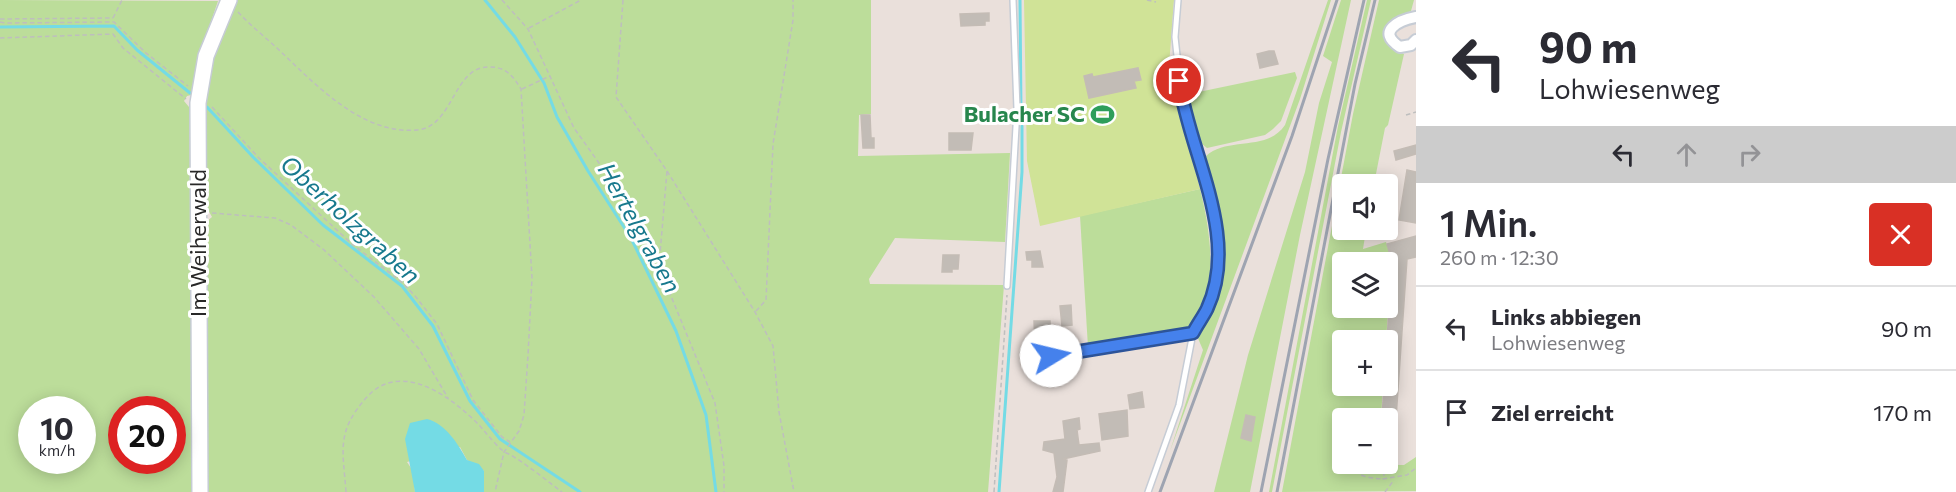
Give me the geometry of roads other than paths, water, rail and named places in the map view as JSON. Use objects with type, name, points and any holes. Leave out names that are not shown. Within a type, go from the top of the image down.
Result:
[{"type":"street","name":"Im Weiherwald","points":[[200,492],[198,98],[206,56],[233,5]]},
{"type":"street","points":[[1414,44],[1400,47],[1395,44],[1390,34],[1397,22],[1416,17]]},
{"type":"lane","points":[[1007,286],[1017,109],[1013,0]]},
{"type":"lane","points":[[1148,492],[1179,405],[1193,333],[1207,309],[1214,290],[1218,245],[1211,198],[1180,93],[1175,37],[1178,0]]},
{"type":"lane","points":[[1051,356],[1193,333]]},
{"type":"water","points":[[427,419],[446,430],[467,460],[479,464],[484,471],[484,492],[415,492],[405,439],[410,423]]},
{"type":"waterway","name":"Hertelgraben","points":[[485,0],[515,37],[544,83],[557,117],[631,238],[676,331],[706,415],[716,492]]},
{"type":"waterway","points":[[1020,0],[1021,113]]},
{"type":"waterway","name":"Oberholzgraben","points":[[0,27],[114,26],[137,50],[190,93]]},
{"type":"waterway","name":"Oberholzgraben","points":[[207,107],[253,157],[323,225],[402,286],[433,326],[470,401],[500,439],[580,492]]},
{"type":"waterway","points":[[999,492],[1022,172],[1022,126]]},
{"type":"railway","points":[[1160,492],[1292,136],[1337,0]]},
{"type":"railway","points":[[1261,492],[1328,159],[1364,0]]},
{"type":"railway","points":[[1277,492],[1355,84],[1375,0]]},
{"type":"place","name":"Bulacher SC","points":[[1103,114]]}]
